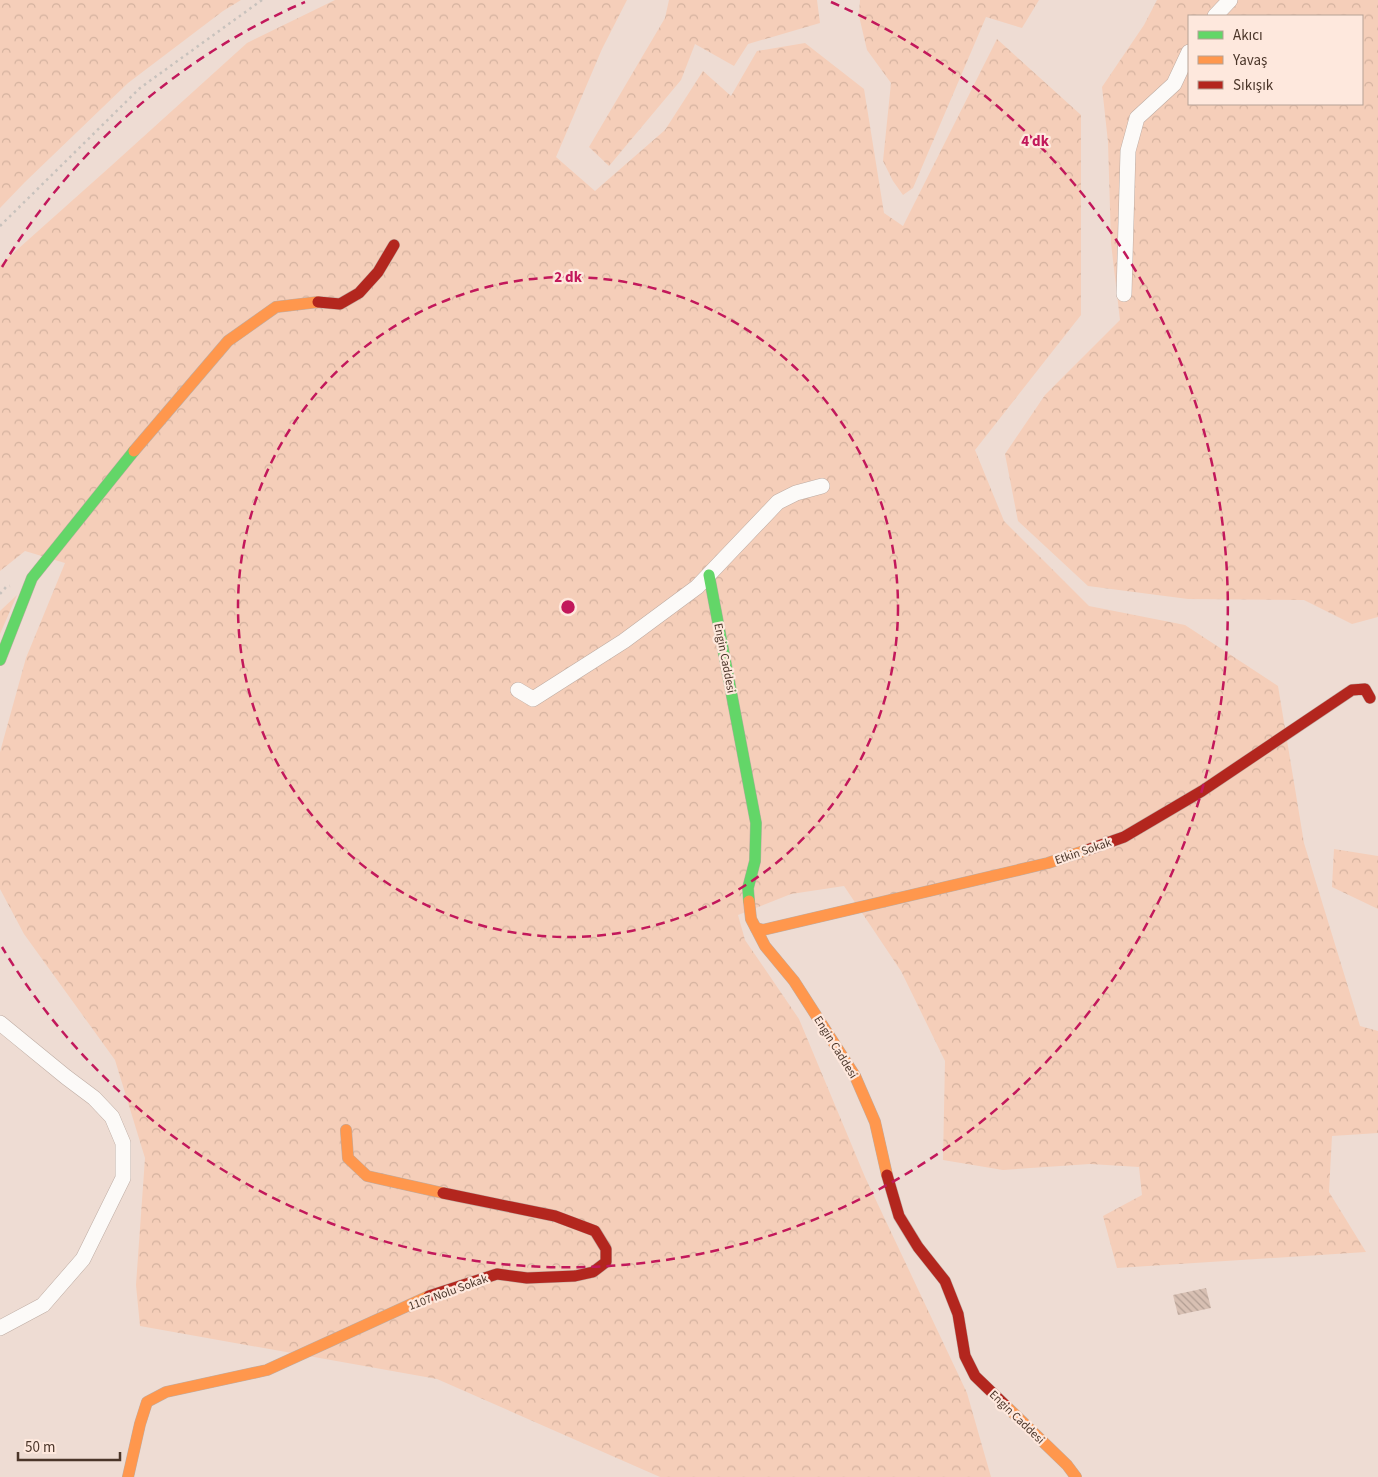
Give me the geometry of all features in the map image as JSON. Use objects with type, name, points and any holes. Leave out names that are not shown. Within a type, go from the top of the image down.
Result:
[{"type":"street","points":[[1216,15],[1230,0]]},
{"type":"street","points":[[1124,294],[1128,151],[1137,118],[1174,84],[1188,54]]},
{"type":"street","points":[[0,660],[32,578],[133,452],[228,342],[276,307],[314,302],[340,304],[359,293],[378,272],[394,245]]},
{"type":"street","points":[[518,690],[533,699],[624,641],[697,587],[778,502],[796,493],[822,486]]},
{"type":"street","name":"Engin Caddesi","points":[[709,575],[756,823],[755,861],[748,888],[751,919],[765,946],[794,982],[855,1076],[875,1122],[891,1194],[900,1216],[918,1247],[945,1281],[958,1314],[965,1356],[975,1376],[1067,1465],[1076,1477]]},
{"type":"street","name":"Etkin Sokak","points":[[756,928],[763,930],[1048,863],[1124,837],[1202,792],[1352,690],[1365,689],[1370,698]]},
{"type":"street","points":[[0,1023],[94,1098],[112,1117],[123,1143],[123,1178],[84,1259],[43,1305],[0,1328]]},
{"type":"street","name":"1107 Nolu Sokak","points":[[128,1477],[147,1402],[166,1392],[267,1370],[430,1296],[497,1274],[527,1278],[575,1276],[593,1272],[606,1262],[606,1249],[595,1231],[555,1216],[367,1176],[348,1158],[346,1130]]},
{"type":"path","points":[[0,226],[140,88],[262,0]]},
{"type":"green space","points":[[0,0],[241,0],[223,11],[128,83],[0,208]]},
{"type":"green space","points":[[335,0],[627,0],[602,49],[556,157],[595,191],[665,130],[703,71],[731,96],[757,51],[805,43],[864,89],[884,213],[903,226],[997,39],[1081,115],[1081,315],[975,450],[1004,521],[1089,606],[1185,625],[1278,686],[1304,843],[1360,1026],[1378,1031],[1378,1133],[1332,1136],[1329,1192],[1366,1252],[1117,1268],[1103,1216],[1142,1195],[1139,1167],[1090,1164],[1003,1170],[943,1160],[945,1061],[901,971],[844,886],[791,894],[738,915],[745,940],[799,1019],[865,1177],[967,1393],[991,1477],[660,1477],[437,1379],[140,1326],[136,1285],[145,1158],[115,1060],[24,934],[0,889],[0,752],[26,658],[65,563],[25,551],[0,571],[0,265],[247,43]]},
{"type":"green space","points":[[669,0],[817,0],[820,23],[748,44],[734,66],[695,44],[681,80],[609,166],[589,147],[665,18]]},
{"type":"green space","points":[[860,0],[1039,0],[1022,28],[986,17],[913,188],[903,195],[893,181],[883,161],[891,83],[867,50],[859,16]]},
{"type":"green space","points":[[1157,0],[1378,0],[1378,617],[1352,624],[1304,600],[1188,599],[1088,586],[1018,521],[1005,454],[1045,395],[1120,320],[1111,243],[1108,142],[1102,87],[1144,25]]},
{"type":"green space","points":[[17,595],[0,634],[0,611]]},
{"type":"green space","points":[[1334,849],[1378,856],[1378,909],[1332,887]]},
{"type":"building","points":[[1206,1288],[1211,1308],[1178,1315],[1173,1295]]},
{"type":"traffic: fast","points":[[0,660],[32,578],[134,451]]},
{"type":"traffic: fast","points":[[709,575],[756,823],[755,861],[748,888],[749,901]]},
{"type":"traffic: slow","points":[[134,451],[228,341],[276,307],[318,302]]},
{"type":"traffic: slow","points":[[756,928],[763,930],[1048,863],[1087,850]]},
{"type":"traffic: slow","points":[[749,901],[751,919],[765,946],[794,981],[855,1076],[875,1122],[887,1175]]},
{"type":"traffic: slow","points":[[346,1130],[348,1158],[367,1176],[443,1193]]},
{"type":"traffic: slow","points":[[128,1477],[147,1402],[166,1392],[267,1370],[429,1296]]},
{"type":"traffic: slow","points":[[1005,1405],[1067,1465],[1076,1477]]},
{"type":"traffic: jam","points":[[318,302],[340,304],[359,293],[378,272],[394,245]]},
{"type":"traffic: jam","points":[[1087,850],[1124,837],[1202,791],[1352,690],[1365,689],[1370,698]]},
{"type":"traffic: jam","points":[[887,1175],[899,1216],[918,1247],[945,1281],[958,1314],[965,1356],[975,1376],[1005,1405]]},
{"type":"traffic: jam","points":[[429,1296],[497,1274],[527,1278],[575,1276],[593,1272],[606,1262],[606,1249],[595,1231],[555,1216],[443,1193]]}]
